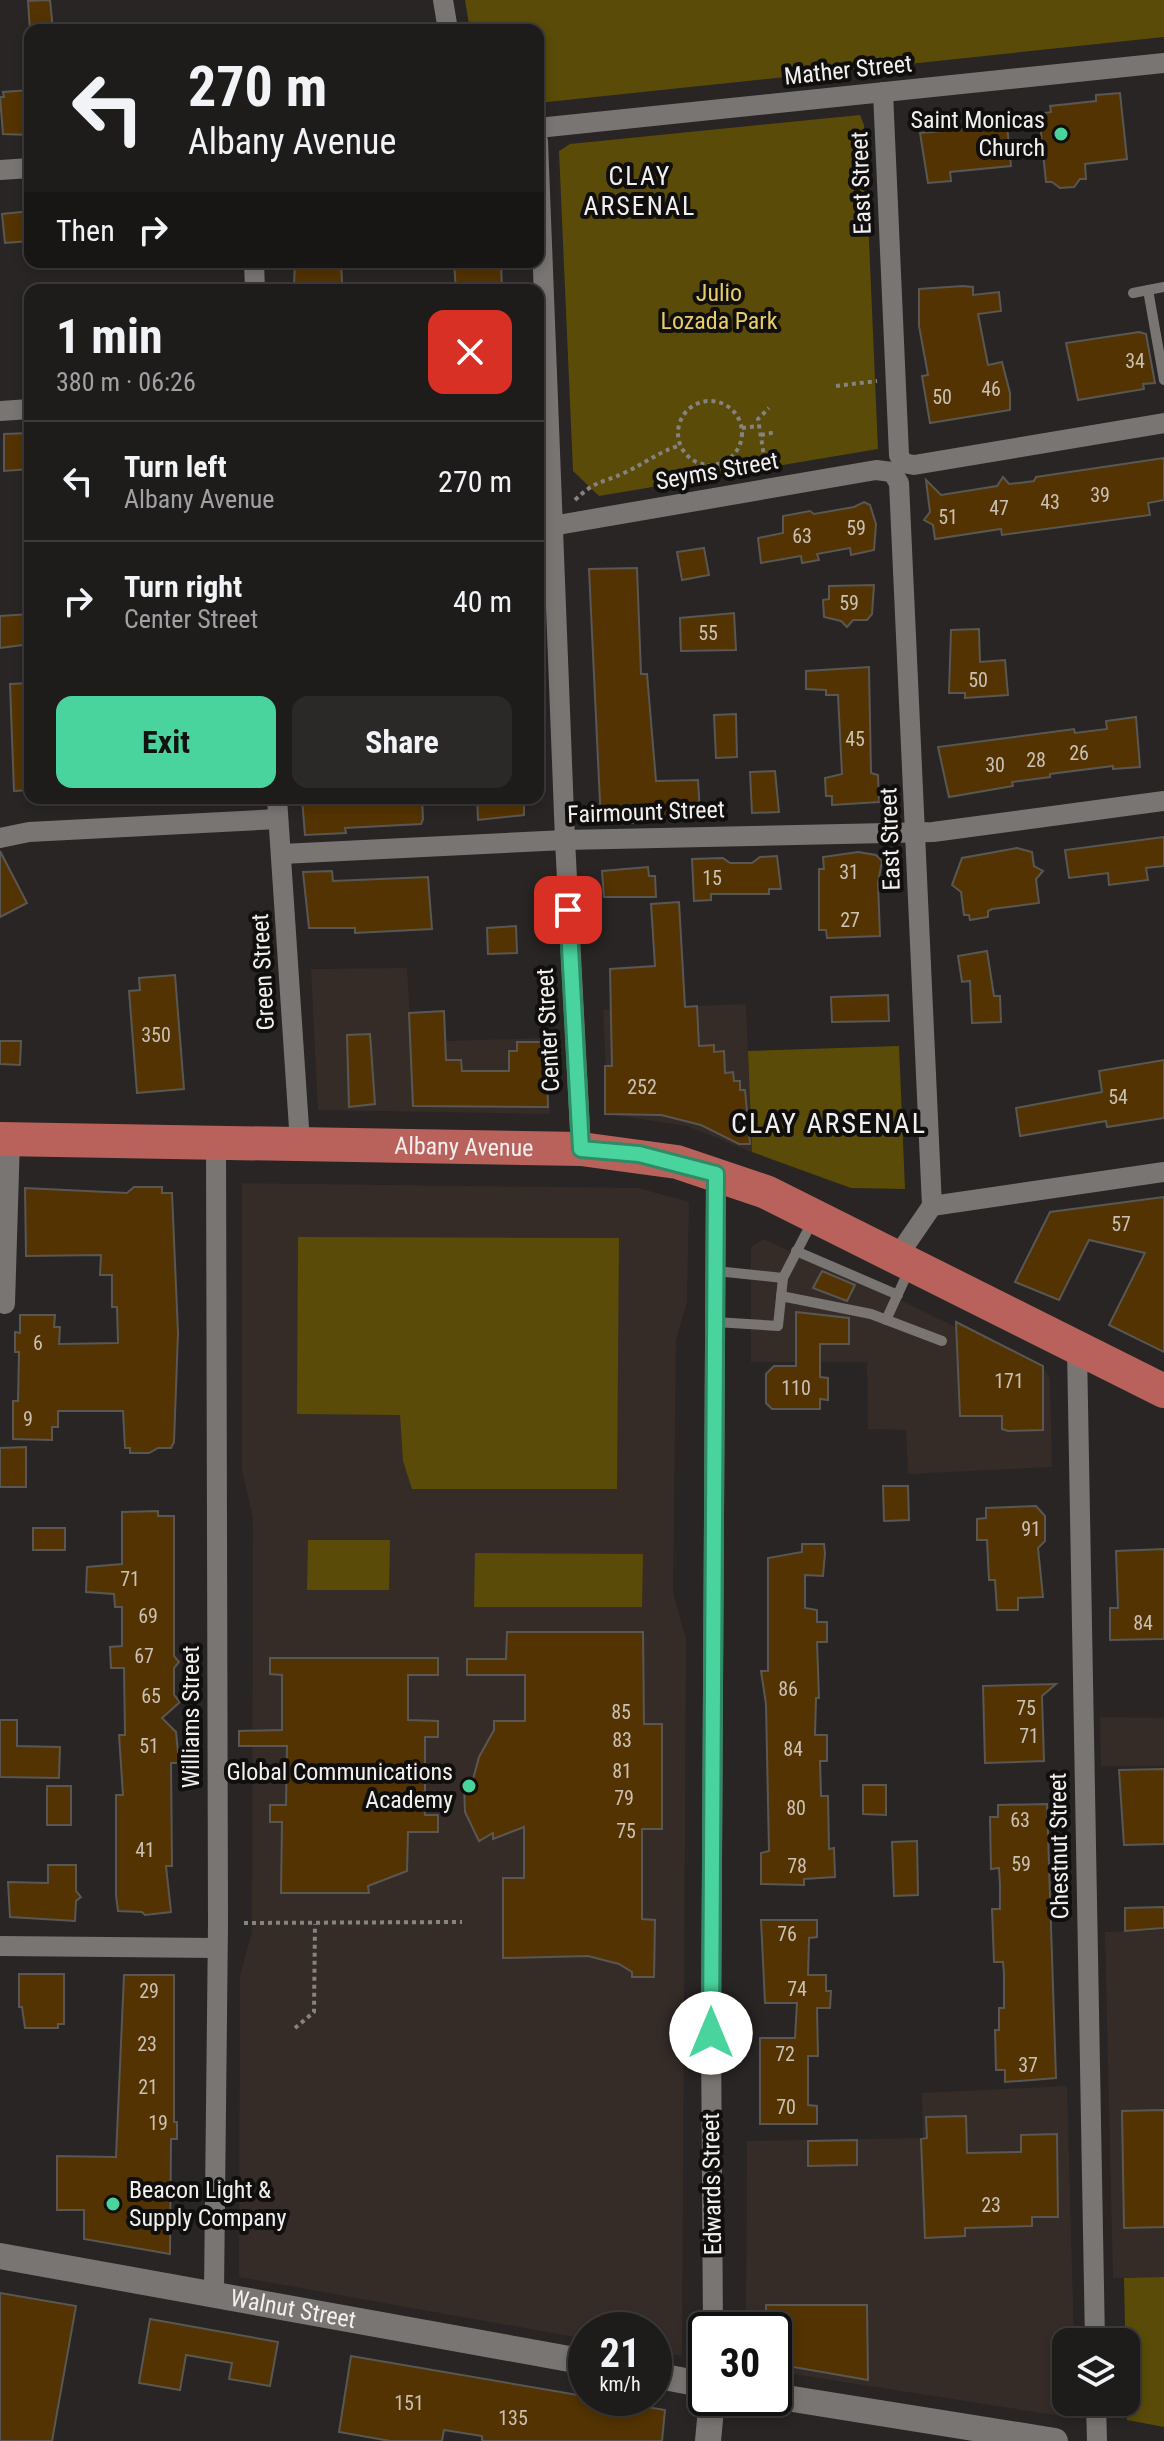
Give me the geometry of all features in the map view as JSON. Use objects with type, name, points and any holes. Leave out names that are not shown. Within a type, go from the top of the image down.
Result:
[{"type":"highway","name":"Albany Avenue","points":[[5,1139],[216,1140],[581,1149],[639,1154],[716,1174],[766,1192],[1164,1391]]},
{"type":"street","points":[[443,0],[447,24]]},
{"type":"street","name":"Mather Street","points":[[544,127],[1164,63]]},
{"type":"street","name":"East Street","points":[[883,92],[899,455],[897,467],[932,1206]]},
{"type":"street","points":[[0,170],[24,168]]},
{"type":"street","name":"Center Street","points":[[544,306],[565,840],[581,1149]]},
{"type":"street","points":[[0,411],[24,409]]},
{"type":"street","name":"Seyms Street","points":[[552,526],[1164,423]]},
{"type":"street","name":"Fairmount Street","points":[[282,854],[565,840],[933,832],[1164,801]]},
{"type":"street","name":"Green Street","points":[[277,804],[300,1143]]},
{"type":"street","points":[[0,838],[29,832],[278,819]]},
{"type":"street","points":[[5,1139],[5,1304]]},
{"type":"street","name":"Williams Street","points":[[214,2293],[217,1948],[216,1140]]},
{"type":"street","points":[[904,1260],[932,1206],[1164,1172]]},
{"type":"street","name":"Edwards Street","points":[[713,2312],[711,2017],[716,1174]]},
{"type":"street","name":"Chestnut Street","points":[[1077,1349],[1095,2328]]},
{"type":"street","points":[[0,1946],[217,1948]]},
{"type":"street","name":"Walnut Street","points":[[0,2256],[568,2359]]},
{"type":"street","points":[[792,2399],[1055,2441]]},
{"type":"street","points":[[708,2441],[710,2416]]},
{"type":"street","points":[[1096,2416],[1097,2441]]},
{"type":"lane","points":[[1133,293],[1164,287]]},
{"type":"lane","points":[[1148,290],[1164,380]]},
{"type":"lane","points":[[715,1322],[778,1326],[783,1278],[815,1217]]},
{"type":"lane","points":[[796,1251],[898,1295]]},
{"type":"lane","points":[[886,1320],[898,1295],[904,1260]]},
{"type":"lane","points":[[716,1271],[783,1278]]},
{"type":"lane","points":[[781,1296],[849,1308],[942,1341]]},
{"type":"path","points":[[836,386],[878,381]]},
{"type":"path","points":[[706,400],[727,405],[736,412],[742,428],[741,443],[736,453],[718,465],[697,463],[681,445],[678,429],[681,419],[695,404],[706,400]]},
{"type":"path","points":[[766,470],[759,426],[760,415],[769,408]]},
{"type":"path","points":[[742,428],[759,426]]},
{"type":"path","points":[[761,435],[776,432]]},
{"type":"path","points":[[574,502],[598,480],[623,474],[647,457],[681,445]]},
{"type":"path","points":[[244,1923],[462,1922]]},
{"type":"path","points":[[295,2028],[314,2012],[315,1924]]},
{"type":"shaded area","points":[[407,968],[410,1017],[445,1030],[446,1041],[546,1038],[550,1114],[318,1110],[311,969]]},
{"type":"shaded area","points":[[746,1004],[752,1152],[687,1126],[608,1114],[603,1010]]},
{"type":"shaded area","name":"Global Communications Academy","points":[[242,1183],[638,1188],[689,1202],[687,1301],[676,1340],[673,1592],[686,1639],[682,2356],[672,2354],[672,2312],[568,2312],[568,2336],[239,2277],[240,1975],[252,1932],[253,1518],[242,1471]]},
{"type":"shaded area","points":[[763,1239],[896,1298],[1046,1371],[1050,1379],[1052,1467],[908,1474],[906,1430],[868,1429],[867,1362],[751,1362],[751,1247]]},
{"type":"shaded area","points":[[1100,1717],[1164,1718],[1164,1766],[1101,1766]]},
{"type":"shaded area","points":[[1164,1930],[1164,2277],[1113,2278],[1105,1932]]},
{"type":"shaded area","points":[[1067,2086],[1074,2328],[1052,2328],[1052,2415],[792,2374],[792,2312],[746,2312],[747,2141],[923,2138],[922,2093]]},
{"type":"green space","points":[[465,0],[1164,0],[1164,37],[544,102],[544,24],[469,24]]},
{"type":"green space","name":"Julio Lozada Park","points":[[860,115],[864,125],[878,449],[599,496],[573,471],[559,151],[570,144]]},
{"type":"green space","points":[[899,1046],[905,1189],[851,1188],[752,1152],[748,1051]]},
{"type":"green space","points":[[298,1237],[619,1238],[617,1489],[412,1489],[403,1461],[400,1415],[297,1414]]},
{"type":"green space","points":[[308,1540],[390,1540],[389,1590],[307,1590]]},
{"type":"green space","points":[[475,1553],[643,1554],[642,1607],[474,1607]]},
{"type":"green space","points":[[1164,2277],[1164,2427],[1127,2420],[1127,2416],[1140,2416],[1140,2328],[1125,2328],[1124,2278]]},
{"type":"building","points":[[50,0],[52,24],[30,24],[28,1]]},
{"type":"building","points":[[24,90],[24,135],[3,134],[0,97],[4,97],[3,92]]},
{"type":"building","points":[[1120,93],[1127,159],[1085,164],[1086,179],[1080,179],[1074,187],[1060,188],[1046,182],[1039,114],[1051,112],[1050,106],[1096,101],[1096,95]]},
{"type":"building","points":[[1007,125],[1011,166],[950,172],[951,181],[928,183],[920,133]]},
{"type":"building","points":[[24,212],[24,241],[5,243],[2,214]]},
{"type":"building","points":[[295,268],[341,268],[342,283],[294,284]]},
{"type":"building","points":[[454,268],[501,268],[502,284],[456,284]]},
{"type":"building","points":[[973,287],[973,295],[999,292],[1001,311],[978,314],[988,365],[1002,362],[1010,393],[1010,410],[930,423],[922,376],[928,375],[919,326],[919,289]]},
{"type":"building","points":[[1139,332],[1146,334],[1155,383],[1143,384],[1144,389],[1078,400],[1066,343]]},
{"type":"building","points":[[24,433],[24,469],[4,471],[4,434]]},
{"type":"building","points":[[1164,458],[1164,500],[1148,503],[1150,515],[1002,535],[1001,529],[935,539],[933,525],[924,520],[930,512],[926,480],[941,495],[997,486],[1003,477],[1009,484],[1019,483],[1034,481],[1036,477]]},
{"type":"building","points":[[864,502],[870,505],[876,524],[874,550],[851,555],[850,548],[817,554],[819,560],[802,563],[801,556],[761,563],[758,538],[783,533],[783,516],[810,511],[814,514],[854,507]]},
{"type":"building","points":[[704,548],[709,575],[682,580],[677,552]]},
{"type":"building","points":[[637,568],[641,674],[647,674],[656,781],[698,780],[700,813],[652,815],[653,822],[601,824],[589,569]]},
{"type":"building","points":[[874,585],[872,614],[867,620],[853,620],[847,627],[841,621],[824,617],[823,600],[829,599],[829,586]]},
{"type":"building","points":[[734,613],[736,650],[681,651],[680,618]]},
{"type":"building","points":[[24,614],[24,645],[0,648],[0,616]]},
{"type":"building","points":[[979,629],[980,662],[1005,660],[1008,695],[965,698],[965,693],[949,693],[951,630]]},
{"type":"building","points":[[869,667],[871,773],[878,775],[879,802],[832,805],[832,796],[826,796],[825,778],[842,774],[838,695],[826,695],[826,690],[806,689],[806,671]]},
{"type":"building","points":[[24,683],[24,790],[14,791],[10,684]]},
{"type":"building","points":[[736,714],[737,757],[716,758],[714,715]]},
{"type":"building","points":[[1136,717],[1140,767],[1113,769],[1113,766],[1050,774],[1050,777],[1012,782],[1013,786],[949,797],[938,747],[1074,729],[1075,733],[1107,729],[1106,721]]},
{"type":"building","points":[[775,771],[779,812],[752,813],[750,772]]},
{"type":"building","points":[[302,804],[422,804],[421,824],[345,828],[346,833],[305,835]]},
{"type":"building","points":[[477,804],[524,804],[524,815],[478,820]]},
{"type":"building","points":[[1164,837],[1164,866],[1146,868],[1148,880],[1109,885],[1108,873],[1069,878],[1065,850]]},
{"type":"building","points":[[1017,848],[1032,852],[1034,866],[1043,871],[1036,879],[1039,903],[992,909],[988,911],[988,917],[970,920],[969,915],[964,915],[961,892],[952,885],[962,858]]},
{"type":"building","points":[[0,851],[27,903],[0,917]]},
{"type":"building","points":[[858,852],[876,855],[882,861],[878,883],[880,936],[827,938],[826,930],[819,930],[819,869],[824,869],[823,857]]},
{"type":"building","points":[[777,856],[781,889],[769,889],[769,894],[711,894],[711,900],[694,901],[692,859],[723,858],[730,863],[752,863],[760,857]]},
{"type":"building","points":[[648,867],[649,876],[655,876],[656,897],[604,897],[602,871]]},
{"type":"building","points":[[332,871],[333,881],[428,877],[432,929],[355,933],[355,928],[309,928],[303,872]]},
{"type":"building","points":[[679,902],[685,1007],[697,1006],[699,1046],[714,1045],[714,1052],[724,1051],[725,1073],[733,1072],[734,1081],[740,1081],[740,1090],[745,1090],[750,1144],[739,1144],[701,1125],[661,1115],[605,1114],[605,1066],[612,1066],[610,969],[655,966],[651,904]]},
{"type":"building","points":[[516,926],[517,953],[488,954],[487,928]]},
{"type":"building","points":[[987,951],[994,996],[1000,996],[1001,1022],[972,1023],[970,981],[962,982],[958,956]]},
{"type":"building","points":[[175,975],[184,1089],[137,1093],[129,991],[140,990],[139,978]]},
{"type":"building","points":[[888,995],[889,1021],[832,1022],[831,997]]},
{"type":"building","points":[[444,1011],[446,1060],[461,1060],[462,1071],[509,1071],[509,1051],[517,1051],[517,1042],[546,1042],[548,1107],[413,1106],[409,1013]]},
{"type":"building","points":[[370,1034],[375,1104],[349,1107],[347,1035]]},
{"type":"building","points":[[0,1041],[21,1041],[20,1065],[0,1064]]},
{"type":"building","points":[[1164,1060],[1164,1118],[1107,1127],[1106,1121],[1020,1136],[1016,1108],[1102,1092],[1099,1071]]},
{"type":"building","points":[[134,1187],[162,1187],[162,1193],[172,1193],[178,1333],[174,1442],[171,1448],[130,1453],[130,1448],[125,1448],[123,1411],[58,1411],[58,1427],[52,1427],[52,1440],[13,1439],[13,1401],[18,1401],[19,1352],[15,1352],[15,1332],[20,1333],[20,1315],[55,1315],[54,1327],[60,1327],[59,1344],[118,1343],[117,1307],[112,1307],[112,1275],[100,1275],[101,1255],[26,1256],[25,1188],[127,1193]]},
{"type":"building","points":[[1164,1197],[1164,1352],[1109,1325],[1145,1253],[1089,1240],[1059,1300],[1015,1282],[1050,1212]]},
{"type":"building","points":[[822,1271],[855,1285],[847,1301],[813,1288]]},
{"type":"building","points":[[796,1312],[849,1318],[849,1344],[820,1344],[820,1377],[828,1378],[828,1400],[820,1399],[820,1409],[772,1409],[766,1403],[766,1374],[774,1366],[796,1366]]},
{"type":"building","points":[[956,1322],[1043,1366],[1043,1430],[1002,1429],[1002,1416],[960,1416]]},
{"type":"building","points":[[26,1447],[26,1487],[0,1487],[0,1448]]},
{"type":"building","points":[[883,1486],[908,1486],[909,1520],[884,1521]]},
{"type":"building","points":[[1036,1506],[1045,1516],[1045,1541],[1038,1548],[1043,1597],[1018,1598],[1018,1610],[997,1610],[995,1580],[989,1580],[987,1540],[977,1540],[977,1519],[986,1518],[986,1508]]},
{"type":"building","points":[[158,1511],[158,1516],[174,1516],[174,1656],[179,1662],[174,1668],[174,1695],[180,1702],[162,1718],[176,1732],[179,1763],[171,1763],[172,1866],[166,1866],[171,1912],[145,1915],[142,1912],[118,1911],[116,1896],[116,1795],[123,1795],[119,1735],[125,1735],[124,1668],[111,1668],[110,1647],[122,1646],[122,1607],[115,1607],[114,1594],[86,1592],[87,1567],[122,1564],[122,1512]]},
{"type":"building","points":[[33,1528],[65,1528],[65,1550],[33,1550]]},
{"type":"building","points":[[802,1544],[824,1544],[825,1553],[823,1576],[805,1575],[805,1608],[817,1610],[817,1622],[827,1622],[827,1642],[817,1642],[819,1698],[816,1698],[815,1735],[827,1735],[827,1761],[820,1761],[821,1796],[828,1796],[829,1849],[834,1848],[835,1877],[804,1879],[804,1885],[761,1884],[761,1853],[769,1851],[766,1704],[761,1671],[768,1671],[768,1558],[802,1552]]},
{"type":"building","points":[[1164,1549],[1164,1639],[1110,1640],[1110,1608],[1118,1608],[1116,1551]]},
{"type":"building","points":[[507,1632],[643,1632],[644,1724],[662,1724],[662,1829],[642,1829],[642,1919],[655,1920],[654,1977],[632,1977],[632,1972],[619,1964],[588,1956],[503,1958],[503,1878],[524,1878],[524,1827],[493,1839],[493,1833],[479,1841],[465,1812],[464,1784],[472,1783],[479,1757],[494,1730],[494,1721],[525,1721],[525,1675],[467,1675],[467,1659],[506,1659]]},
{"type":"building","points":[[270,1658],[438,1658],[438,1675],[408,1675],[408,1720],[438,1721],[438,1737],[425,1737],[425,1815],[438,1815],[438,1832],[408,1832],[407,1871],[368,1886],[369,1893],[281,1893],[282,1822],[270,1822],[270,1805],[286,1805],[287,1746],[239,1746],[239,1731],[282,1730],[282,1675],[270,1674]]},
{"type":"building","points":[[1056,1684],[1042,1696],[1044,1761],[985,1763],[983,1686]]},
{"type":"building","points":[[0,1720],[17,1720],[17,1746],[60,1747],[59,1778],[0,1777]]},
{"type":"building","points":[[1164,1769],[1164,1844],[1124,1845],[1119,1770]]},
{"type":"building","points":[[863,1785],[886,1785],[886,1815],[863,1814]]},
{"type":"building","points":[[47,1786],[71,1786],[71,1825],[47,1825]]},
{"type":"building","points":[[1047,1804],[1056,2078],[1005,2082],[1005,2070],[996,2070],[995,2030],[999,2030],[999,2008],[1004,2008],[1004,1974],[1003,1962],[994,1962],[992,1909],[1000,1909],[1000,1886],[999,1868],[991,1869],[990,1817],[998,1817],[998,1805]]},
{"type":"building","points":[[917,1841],[918,1895],[894,1896],[892,1842]]},
{"type":"building","points":[[48,1865],[76,1865],[76,1891],[81,1897],[76,1901],[75,1921],[10,1917],[8,1882],[48,1883]]},
{"type":"building","points":[[1164,1907],[1164,1928],[1125,1931],[1125,1908]]},
{"type":"building","points":[[761,1920],[817,1920],[817,1937],[809,1938],[808,1975],[826,1975],[826,1991],[831,1991],[830,2008],[817,2008],[818,2056],[808,2056],[808,2105],[817,2106],[817,2124],[760,2124],[760,2038],[795,2038],[797,2003],[765,2003]]},
{"type":"building","points":[[19,1974],[64,1974],[64,2024],[58,2024],[58,2028],[25,2028],[22,2007],[19,2007]]},
{"type":"building","points":[[124,1975],[174,1975],[174,2122],[177,2122],[177,2139],[171,2139],[170,2254],[84,2239],[84,2210],[57,2210],[57,2156],[116,2157]]},
{"type":"building","points":[[1164,2110],[1164,2227],[1124,2228],[1122,2111]]},
{"type":"building","points":[[966,2116],[967,2153],[1021,2152],[1021,2135],[1057,2134],[1058,2217],[1032,2217],[1032,2226],[965,2228],[965,2236],[925,2238],[921,2139],[927,2138],[926,2117]]},
{"type":"building","points":[[857,2140],[857,2165],[808,2166],[808,2141]]},
{"type":"building","points":[[0,2293],[76,2306],[52,2441],[0,2441]]},
{"type":"building","points":[[766,2305],[867,2305],[868,2380],[792,2367],[792,2312],[766,2312]]},
{"type":"building","points":[[150,2319],[278,2342],[270,2386],[229,2379],[232,2363],[186,2355],[180,2390],[139,2383]]},
{"type":"building","points":[[351,2356],[568,2393],[568,2416],[664,2416],[662,2441],[482,2441],[482,2436],[444,2430],[442,2441],[390,2441],[339,2432]]},
{"type":"place","name":"Saint Monicas Church","points":[[1061,134]]},
{"type":"place","name":"Global Communications Academy","points":[[469,1786]]},
{"type":"place","name":"Beacon Light & Supply Company","points":[[113,2204]]},
{"type":"district","name":"CLAY ARSENAL","points":[[640,191]]},
{"type":"district","name":"CLAY ARSENAL","points":[[829,1123]]},
{"type":"route","points":[[568,910],[581,1149],[639,1154],[716,1174],[711,2033]]}]
